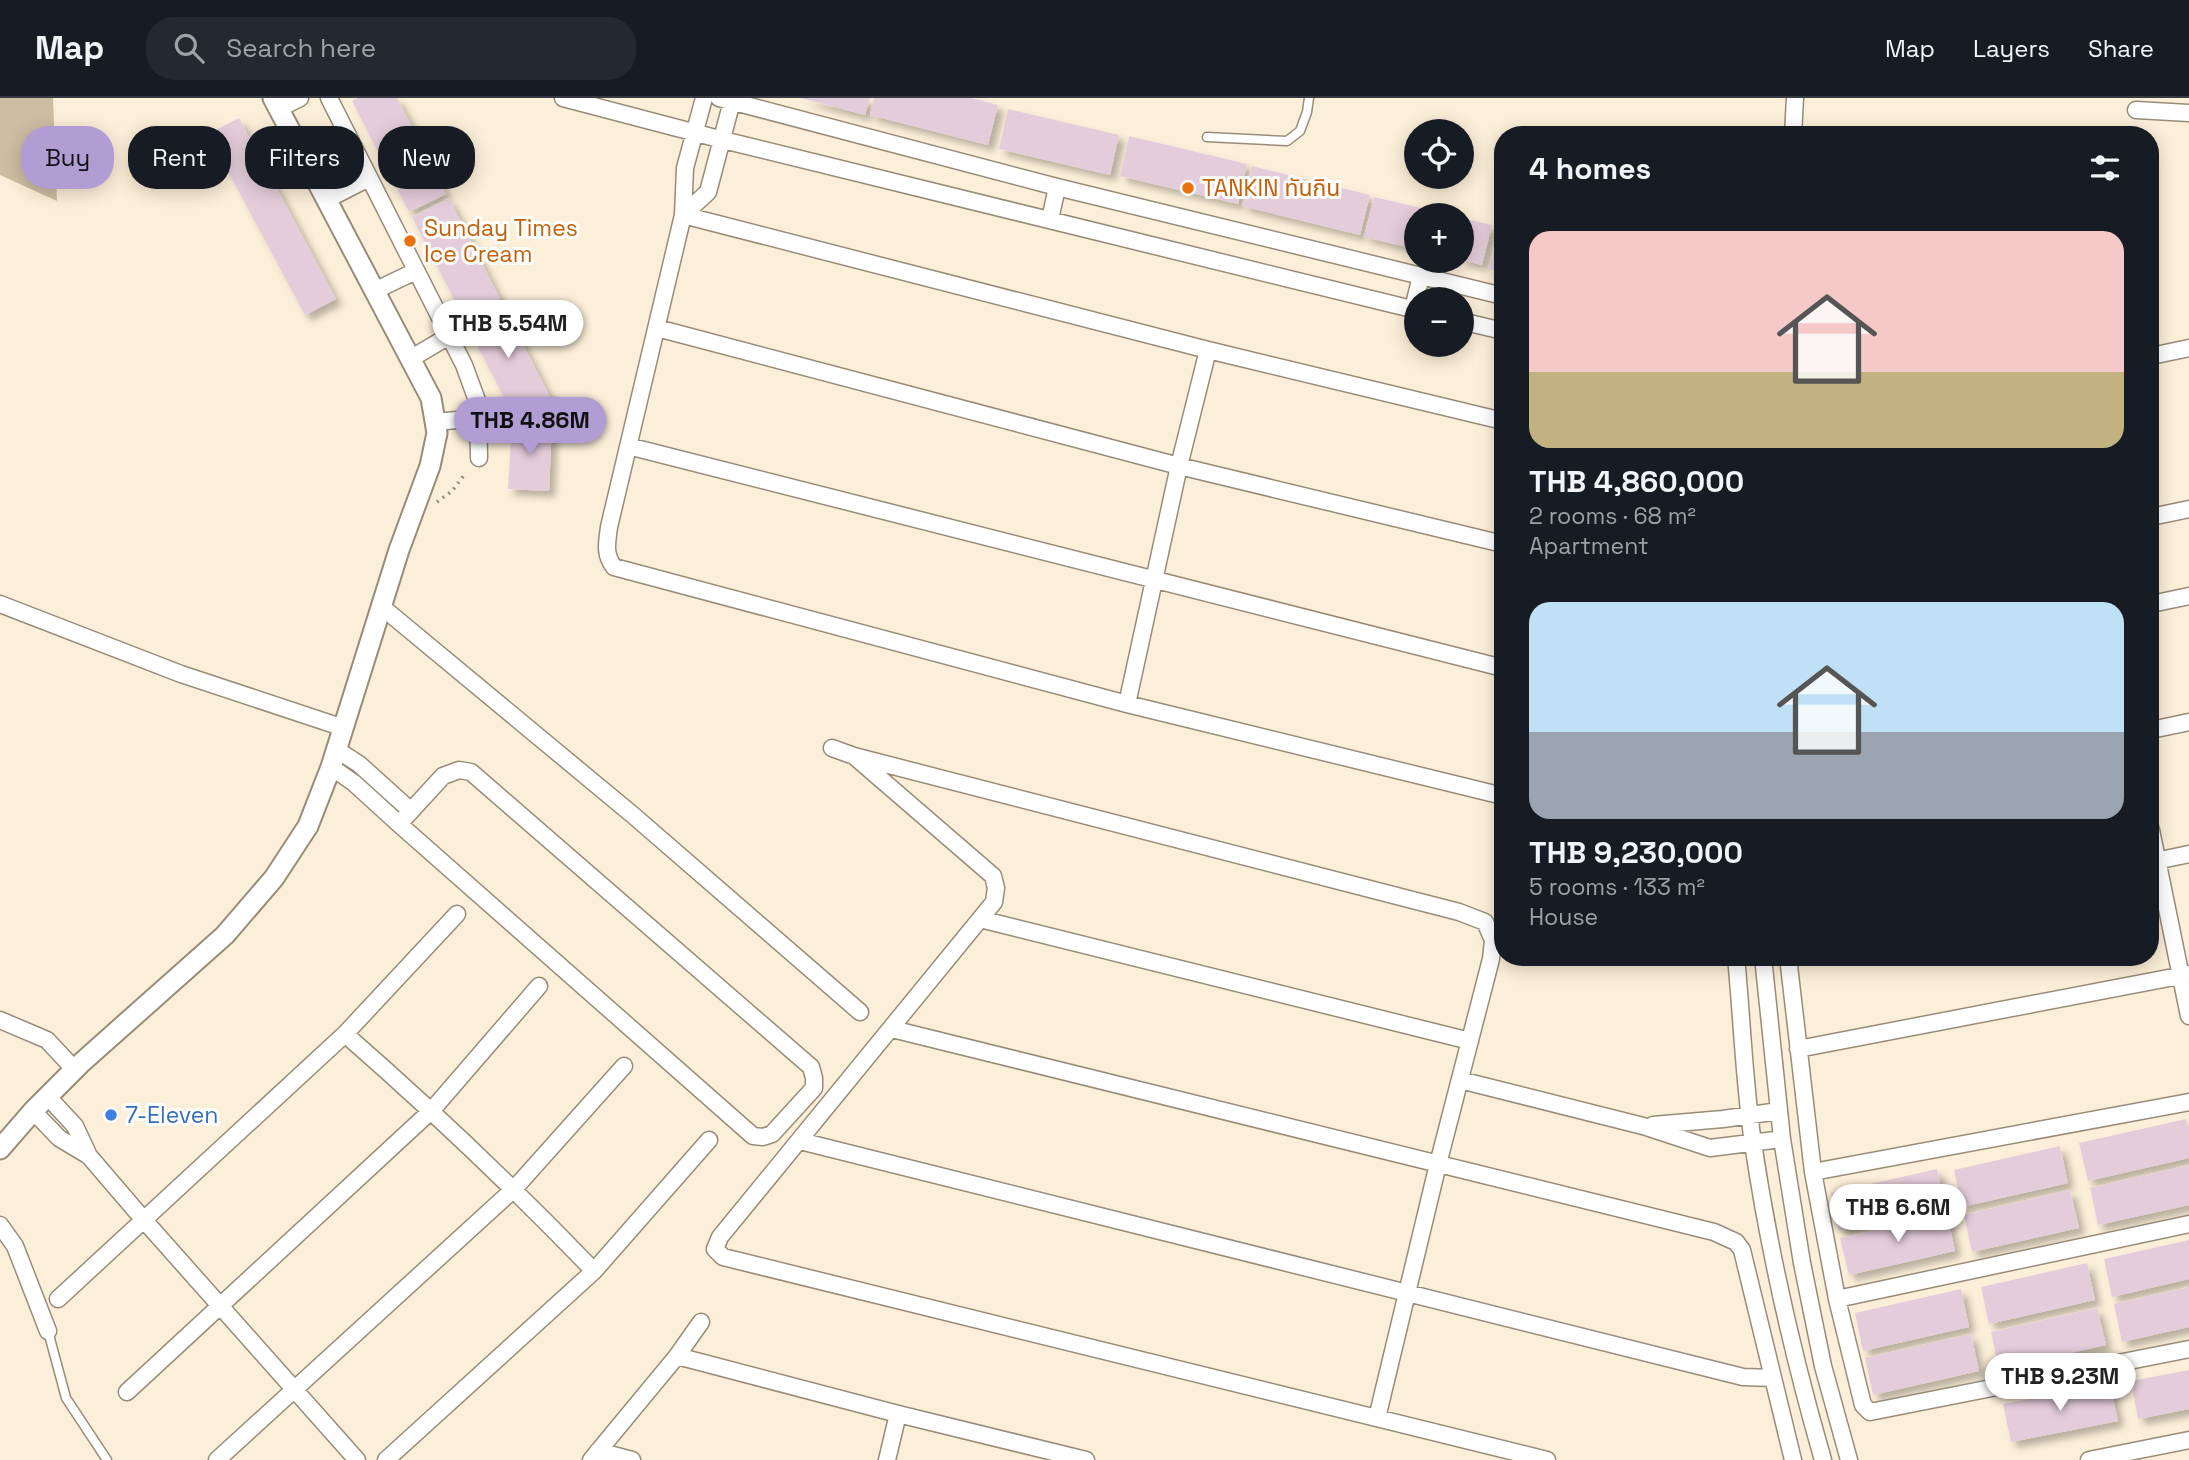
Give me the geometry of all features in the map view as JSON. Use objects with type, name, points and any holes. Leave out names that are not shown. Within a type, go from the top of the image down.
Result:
[{"type":"street","points":[[0,1149],[33,1111],[75,1070],[225,935],[274,878],[308,826],[334,759],[430,466],[437,433],[430,398],[276,104],[300,98]]},
{"type":"street","points":[[329,98],[464,365],[478,403],[479,458]]},
{"type":"street","points":[[564,98],[723,140],[1404,306]]},
{"type":"street","points":[[704,98],[685,168],[684,215],[609,527],[606,549],[608,559],[614,567],[1127,704],[1494,794]]},
{"type":"street","points":[[1793,126],[1795,98]]},
{"type":"street","points":[[684,215],[708,192],[723,140],[725,100],[1057,187],[1494,294]]},
{"type":"street","points":[[2136,110],[2189,113]]},
{"type":"street","points":[[326,200],[369,178]]},
{"type":"street","points":[[1050,219],[1057,187]]},
{"type":"street","points":[[684,215],[1208,350],[1494,419]]},
{"type":"street","points":[[374,291],[416,271]]},
{"type":"street","points":[[1419,287],[1421,275]]},
{"type":"street","points":[[1474,324],[1494,329]]},
{"type":"street","points":[[657,328],[1179,466],[1494,542]]},
{"type":"street","points":[[410,359],[449,336]]},
{"type":"street","points":[[2159,354],[2189,348]]},
{"type":"street","points":[[1127,704],[1179,466],[1208,350]]},
{"type":"street","points":[[435,422],[479,418]]},
{"type":"street","points":[[628,446],[1494,666]]},
{"type":"street","points":[[2159,515],[2189,509]]},
{"type":"street","points":[[2159,602],[2189,596]]},
{"type":"street","points":[[0,604],[181,674],[344,728]]},
{"type":"street","points":[[382,607],[623,807],[860,1012]]},
{"type":"street","points":[[2159,728],[2189,722]]},
{"type":"street","points":[[832,748],[854,756],[1458,912],[1485,922],[1493,940],[1377,1418]]},
{"type":"street","points":[[854,756],[993,876],[996,888],[994,902],[720,1237],[715,1249],[723,1257],[1547,1460]]},
{"type":"street","points":[[334,759],[359,764],[411,811]]},
{"type":"street","points":[[334,759],[354,783],[399,824],[752,1136],[772,1134],[814,1088],[811,1067],[471,772],[459,770],[443,776],[399,824]]},
{"type":"street","points":[[2159,860],[2189,854]]},
{"type":"street","points":[[2159,879],[2185,975],[2189,1016]]},
{"type":"street","points":[[58,1299],[345,1034],[457,914]]},
{"type":"street","points":[[980,919],[1470,1041]]},
{"type":"street","points":[[1737,966],[1753,1142],[1784,1314],[1823,1460]]},
{"type":"street","points":[[1764,966],[1782,1139],[1802,1262],[1823,1366],[1849,1460]]},
{"type":"street","points":[[1789,966],[1813,1172],[1837,1299],[1863,1405],[1870,1412],[2189,1349]]},
{"type":"street","points":[[1798,1049],[2185,975]]},
{"type":"street","points":[[127,1392],[432,1110],[540,986]]},
{"type":"street","points":[[0,1020],[8,1021],[47,1040],[75,1070]]},
{"type":"street","points":[[892,1030],[1714,1232],[1736,1242],[1742,1250],[1793,1460]]},
{"type":"street","points":[[345,1034],[432,1110],[594,1271]]},
{"type":"street","points":[[217,1460],[514,1189],[624,1066]]},
{"type":"street","points":[[1460,1080],[1643,1126],[1710,1148],[1782,1139]]},
{"type":"street","points":[[48,1097],[75,1126],[89,1156],[357,1460]]},
{"type":"street","points":[[1813,1172],[2189,1102]]},
{"type":"street","points":[[33,1111],[59,1138],[89,1156]]},
{"type":"street","points":[[1643,1126],[1779,1111]]},
{"type":"street","points":[[386,1460],[594,1271],[709,1140]]},
{"type":"street","points":[[800,1141],[1743,1377],[1773,1378]]},
{"type":"street","points":[[1837,1299],[2189,1224]]},
{"type":"street","points":[[0,1225],[15,1246],[48,1331]]},
{"type":"street","points":[[595,1456],[677,1356],[701,1322]]},
{"type":"street","points":[[677,1356],[1086,1460]]},
{"type":"street","points":[[887,1460],[898,1414]]},
{"type":"street","points":[[2089,1460],[2189,1440]]},
{"type":"street","points":[[595,1456],[632,1460]]},
{"type":"lane","points":[[1207,136],[1287,141],[1300,131],[1307,112],[1308,98]]},
{"type":"lane","points":[[48,1331],[66,1398],[107,1460]]},
{"type":"path","points":[[416,503],[439,502],[465,474]]},
{"type":"shaded area","points":[[0,98],[53,98],[54,126],[21,126],[21,185],[0,175]]},
{"type":"shaded area","points":[[31,189],[57,189],[57,201]]},
{"type":"building","points":[[358,98],[397,98],[411,126],[378,126],[378,152],[352,101]]},
{"type":"building","points":[[801,98],[870,98],[865,115]]},
{"type":"building","points":[[874,98],[971,98],[998,105],[988,145],[870,115]]},
{"type":"building","points":[[1008,109],[1119,135],[1110,175],[999,149]]},
{"type":"building","points":[[239,118],[245,129],[245,189],[277,189],[336,299],[305,315],[231,177],[231,126],[224,126]]},
{"type":"building","points":[[1129,136],[1247,164],[1238,204],[1120,176]]},
{"type":"building","points":[[1252,166],[1370,195],[1360,235],[1242,206]]},
{"type":"building","points":[[397,189],[443,189],[446,194],[409,212]]},
{"type":"building","points":[[1374,197],[1404,204],[1404,246],[1364,237]]},
{"type":"building","points":[[449,198],[500,299],[463,317],[412,217]]},
{"type":"building","points":[[1474,221],[1492,225],[1482,265],[1474,263]]},
{"type":"building","points":[[1494,247],[1494,270],[1489,269]]},
{"type":"building","points":[[501,302],[552,401],[515,419],[464,320]]},
{"type":"building","points":[[512,422],[552,424],[549,491],[508,489]]},
{"type":"building","points":[[2186,1119],[2189,1158],[2088,1181],[2079,1143]]},
{"type":"building","points":[[2060,1146],[2068,1183],[1962,1207],[1954,1170]]},
{"type":"building","points":[[2189,1165],[2189,1205],[2098,1225],[2090,1188]]},
{"type":"building","points":[[1937,1169],[1945,1207],[1839,1231],[1831,1193]]},
{"type":"building","points":[[2070,1190],[2079,1228],[1972,1252],[1964,1215]]},
{"type":"building","points":[[1947,1214],[1955,1251],[1849,1275],[1840,1238]]},
{"type":"building","points":[[2189,1240],[2189,1279],[2112,1297],[2104,1259]]},
{"type":"building","points":[[2087,1263],[2095,1300],[1989,1324],[1981,1287]]},
{"type":"building","points":[[2189,1287],[2189,1327],[2122,1342],[2114,1304]]},
{"type":"building","points":[[1961,1289],[1969,1327],[1863,1351],[1855,1313]]},
{"type":"building","points":[[2097,1308],[2106,1345],[1999,1369],[1991,1332]]},
{"type":"building","points":[[1971,1334],[1979,1371],[1873,1395],[1865,1358]]},
{"type":"building","points":[[2189,1370],[2189,1409],[2138,1419],[2131,1381]]},
{"type":"building","points":[[2110,1384],[2118,1421],[2011,1442],[2003,1404]]},
{"type":"place","name":"TANKIN ทันกิน","points":[[1188,188]]},
{"type":"place","name":"Sunday Times Ice Cream","points":[[410,241]]},
{"type":"place","name":"7-Eleven","points":[[111,1115]]}]
